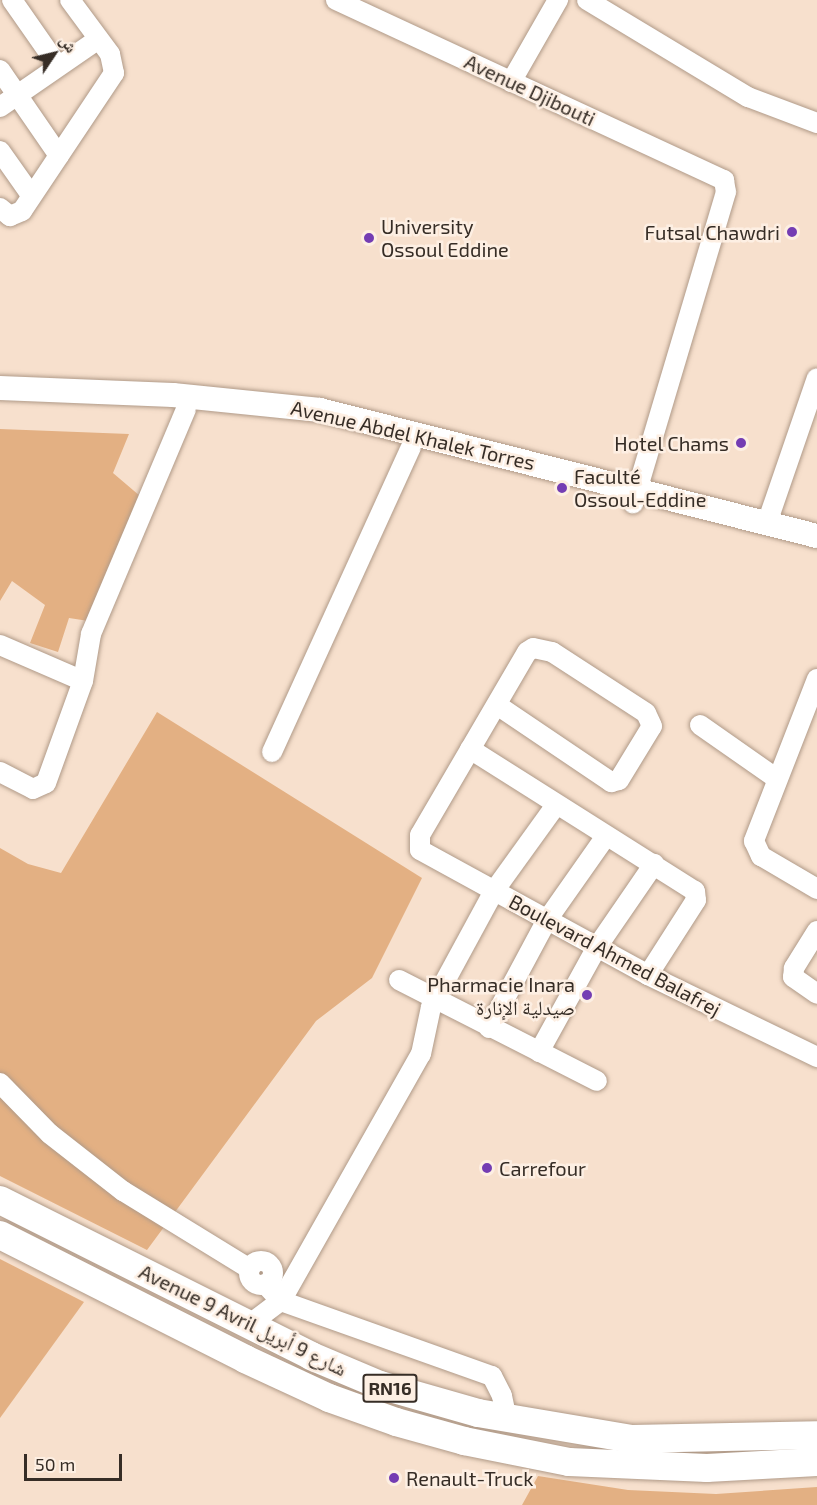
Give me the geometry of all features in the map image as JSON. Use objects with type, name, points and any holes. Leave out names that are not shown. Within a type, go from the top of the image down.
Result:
[{"type":"highway","name":"Avenue 9 Avril شارع 9 أبريل","points":[[0,1200],[250,1324],[380,1385],[507,1419],[632,1439],[817,1434]]},
{"type":"highway","name":"Avenue 9 Avril شارع 9 أبريل","points":[[0,1235],[330,1398],[430,1432],[570,1462],[706,1468],[817,1462]]},
{"type":"main road","name":"Avenue Abdel Khalek Torres","points":[[0,388],[173,395],[299,407],[635,496],[817,550]]},
{"type":"main road","name":"Avenue Abdel Khalek Torres","points":[[0,402],[186,409],[284,418],[767,523],[817,536]]},
{"type":"street","points":[[12,0],[58,66]]},
{"type":"street","points":[[0,208],[5,216],[17,214],[114,73],[110,54],[97,40],[70,0]]},
{"type":"street","name":"Avenue Djibouti","points":[[336,0],[724,180],[726,192],[635,496]]},
{"type":"street","points":[[511,82],[558,0]]},
{"type":"street","points":[[587,0],[748,97],[817,123]]},
{"type":"street","points":[[0,106],[97,40]]},
{"type":"street","points":[[0,70],[59,156]]},
{"type":"street","points":[[0,152],[31,195]]},
{"type":"street","points":[[767,523],[817,378]]},
{"type":"street","points":[[0,772],[33,789],[46,783],[83,681],[91,634],[186,409]]},
{"type":"street","points":[[272,752],[411,447]]},
{"type":"street","points":[[0,645],[83,681]]},
{"type":"street","points":[[497,705],[610,782],[619,780],[652,726],[646,713],[545,647],[527,652],[470,749],[556,805],[694,889],[697,897],[648,975]]},
{"type":"street","points":[[817,679],[754,837],[755,846],[761,856],[817,889]]},
{"type":"street","points":[[700,725],[777,779]]},
{"type":"street","name":"Boulevard Ahmed Balafrej","points":[[470,749],[420,835],[418,846],[424,854],[648,975],[817,1057]]},
{"type":"street","points":[[250,1324],[281,1301],[421,1054],[436,998],[494,891],[556,805]]},
{"type":"street","points":[[489,1028],[547,920],[606,836]]},
{"type":"street","points":[[539,1052],[597,947],[654,864]]},
{"type":"street","points":[[817,931],[793,972],[797,982],[817,994]]},
{"type":"street","points":[[399,980],[489,1028],[597,1081]]},
{"type":"street","points":[[0,1083],[51,1134],[123,1191],[250,1269],[255,1283],[269,1279],[294,1278]]},
{"type":"street","points":[[269,1279],[281,1301],[492,1376],[502,1396],[507,1419]]},
{"type":"shaded area","points":[[0,429],[129,434],[113,473],[140,496],[95,622],[69,618],[58,652],[30,643],[45,605],[12,581],[0,601]]},
{"type":"shaded area","points":[[157,712],[422,878],[372,978],[316,1021],[147,1250],[0,1176],[0,848],[28,864],[61,873]]},
{"type":"shaded area","points":[[0,1259],[84,1302],[0,1418]]},
{"type":"shaded area","points":[[538,1476],[628,1490],[716,1494],[817,1487],[817,1505],[522,1505]]},
{"type":"place","name":"Futsal Chawdri","points":[[792,232]]},
{"type":"place","name":"University Ossoul Eddine","points":[[369,238]]},
{"type":"place","name":"Hotel Chams","points":[[741,443]]},
{"type":"place","name":"Faculté Ossoul-Eddine","points":[[562,488]]},
{"type":"place","name":"Pharmacie Inara صيدلية الإنارة","points":[[587,995]]},
{"type":"place","name":"Carrefour","points":[[487,1168]]},
{"type":"place","name":"Renault-Truck","points":[[394,1478]]}]
